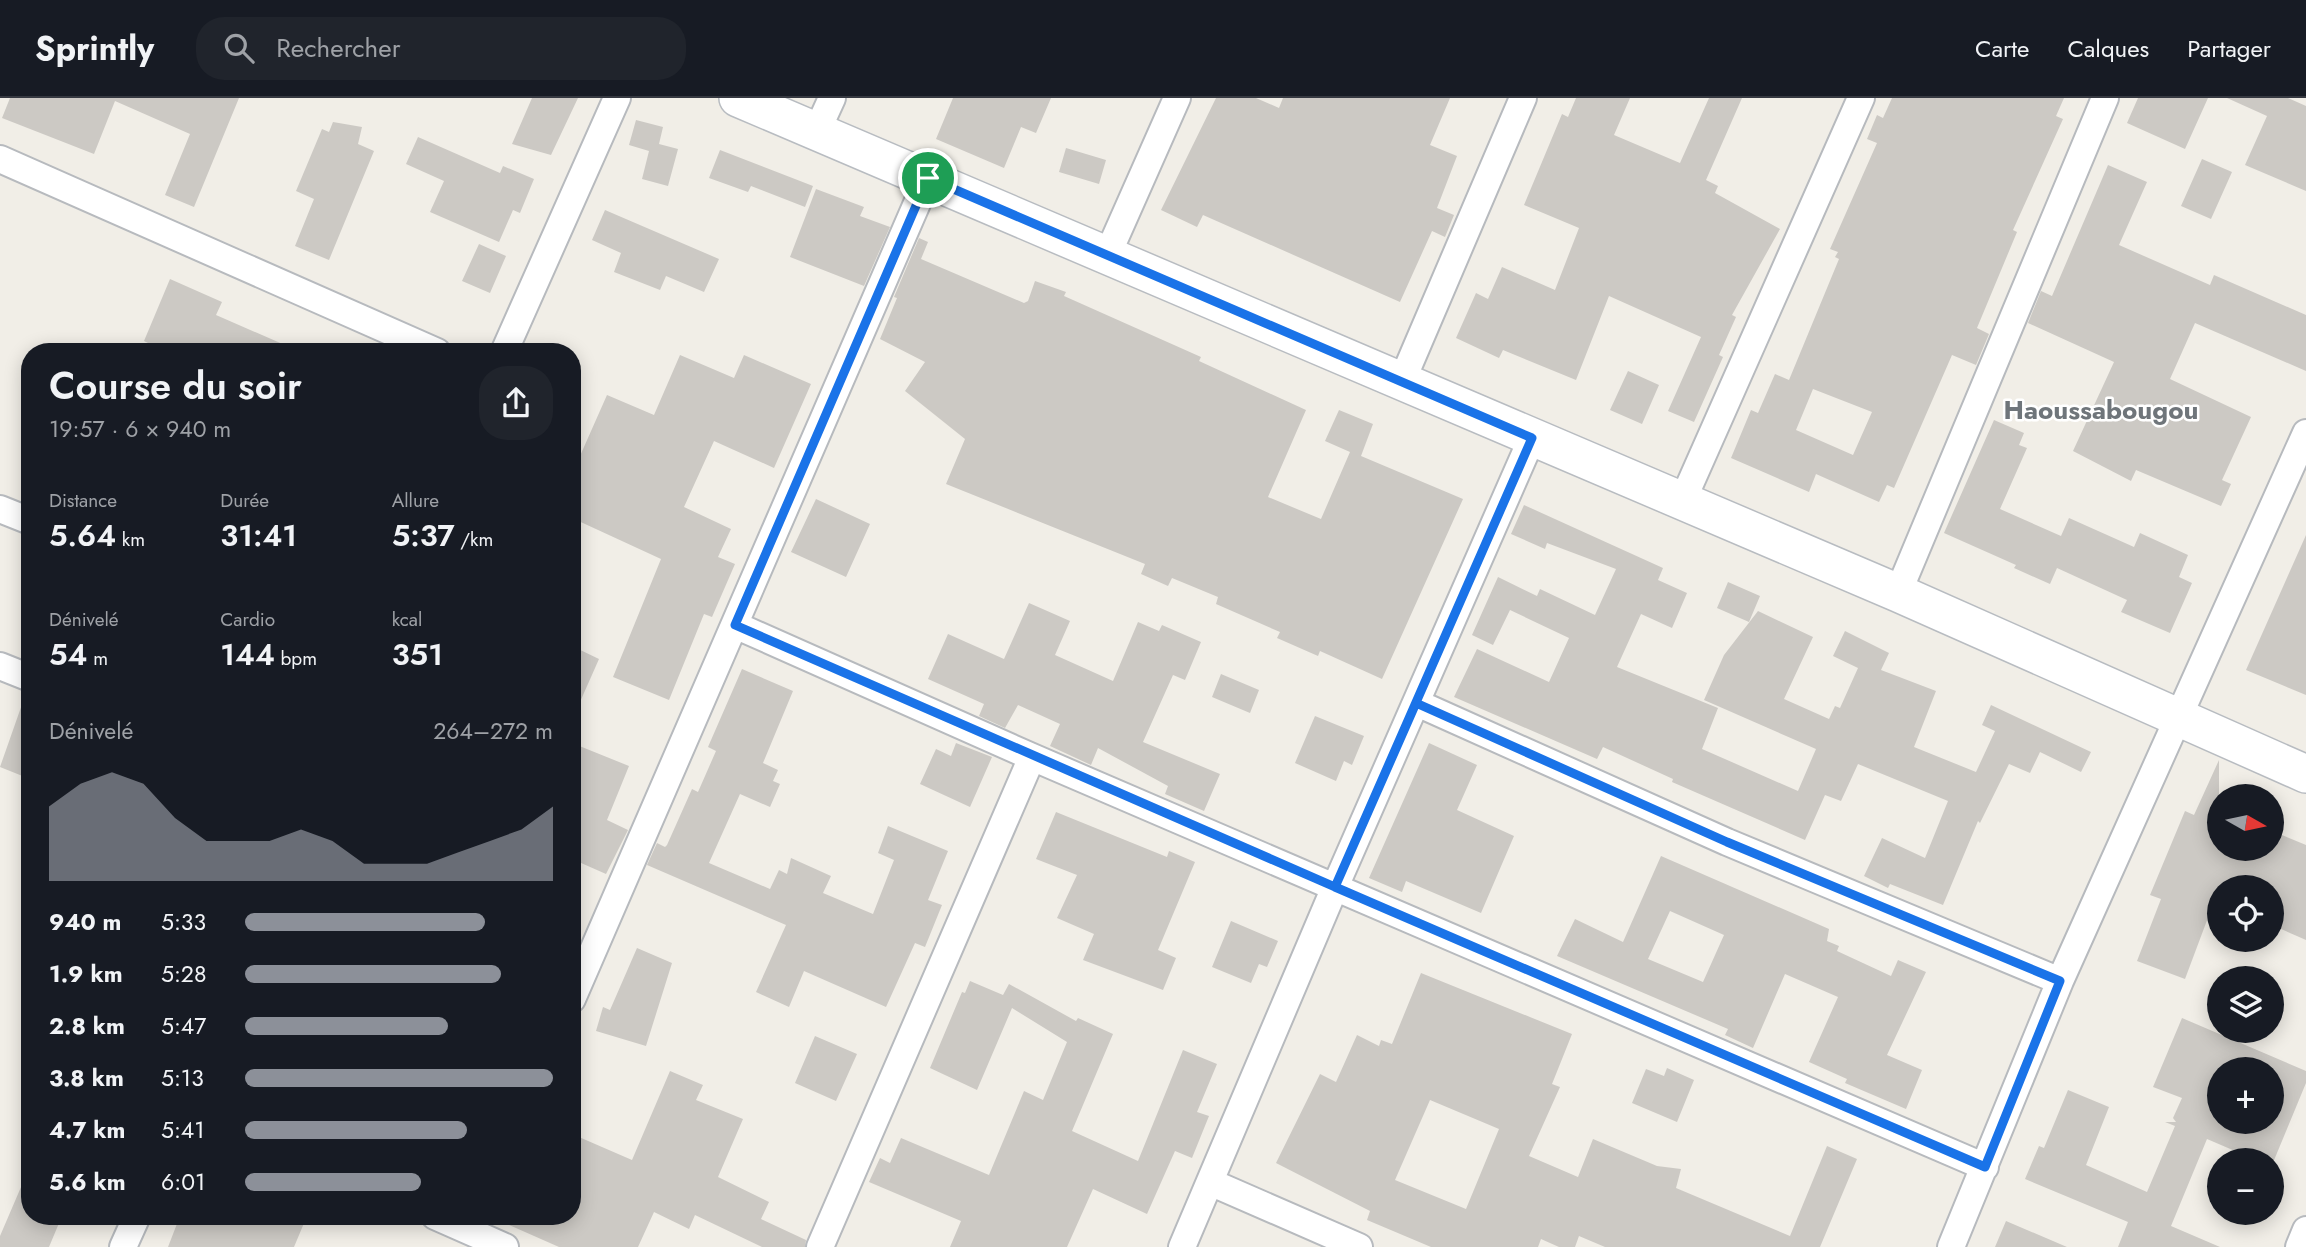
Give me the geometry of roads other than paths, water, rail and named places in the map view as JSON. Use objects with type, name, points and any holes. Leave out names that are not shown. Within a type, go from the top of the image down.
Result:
[{"type":"street","points":[[508,343],[617,98]]},
{"type":"street","points":[[738,98],[1898,593],[2179,721],[2306,774]]},
{"type":"street","points":[[817,131],[832,98]]},
{"type":"street","points":[[1107,256],[1177,98]]},
{"type":"street","points":[[1402,381],[1523,98]]},
{"type":"street","points":[[1682,502],[1861,98]]},
{"type":"street","points":[[1898,593],[2105,98]]},
{"type":"street","points":[[0,159],[417,343]]},
{"type":"street","points":[[581,978],[928,178]]},
{"type":"street","points":[[1951,1247],[2060,981],[2306,433]]},
{"type":"street","points":[[1182,1247],[1335,887],[1532,438]]},
{"type":"street","points":[[0,509],[21,517]]},
{"type":"street","points":[[735,625],[1032,757],[1985,1167]]},
{"type":"street","points":[[0,666],[21,674]]},
{"type":"street","points":[[1416,703],[1727,842],[2060,981]]},
{"type":"street","points":[[820,1247],[1032,757]]},
{"type":"street","points":[[1210,1182],[1359,1247]]},
{"type":"street","points":[[123,1247],[133,1225]]},
{"type":"street","points":[[2299,1247],[2306,1230]]},
{"type":"street","points":[[470,1232],[505,1247]]},
{"type":"district","name":"Haoussabougou","points":[[2101,410]]}]
